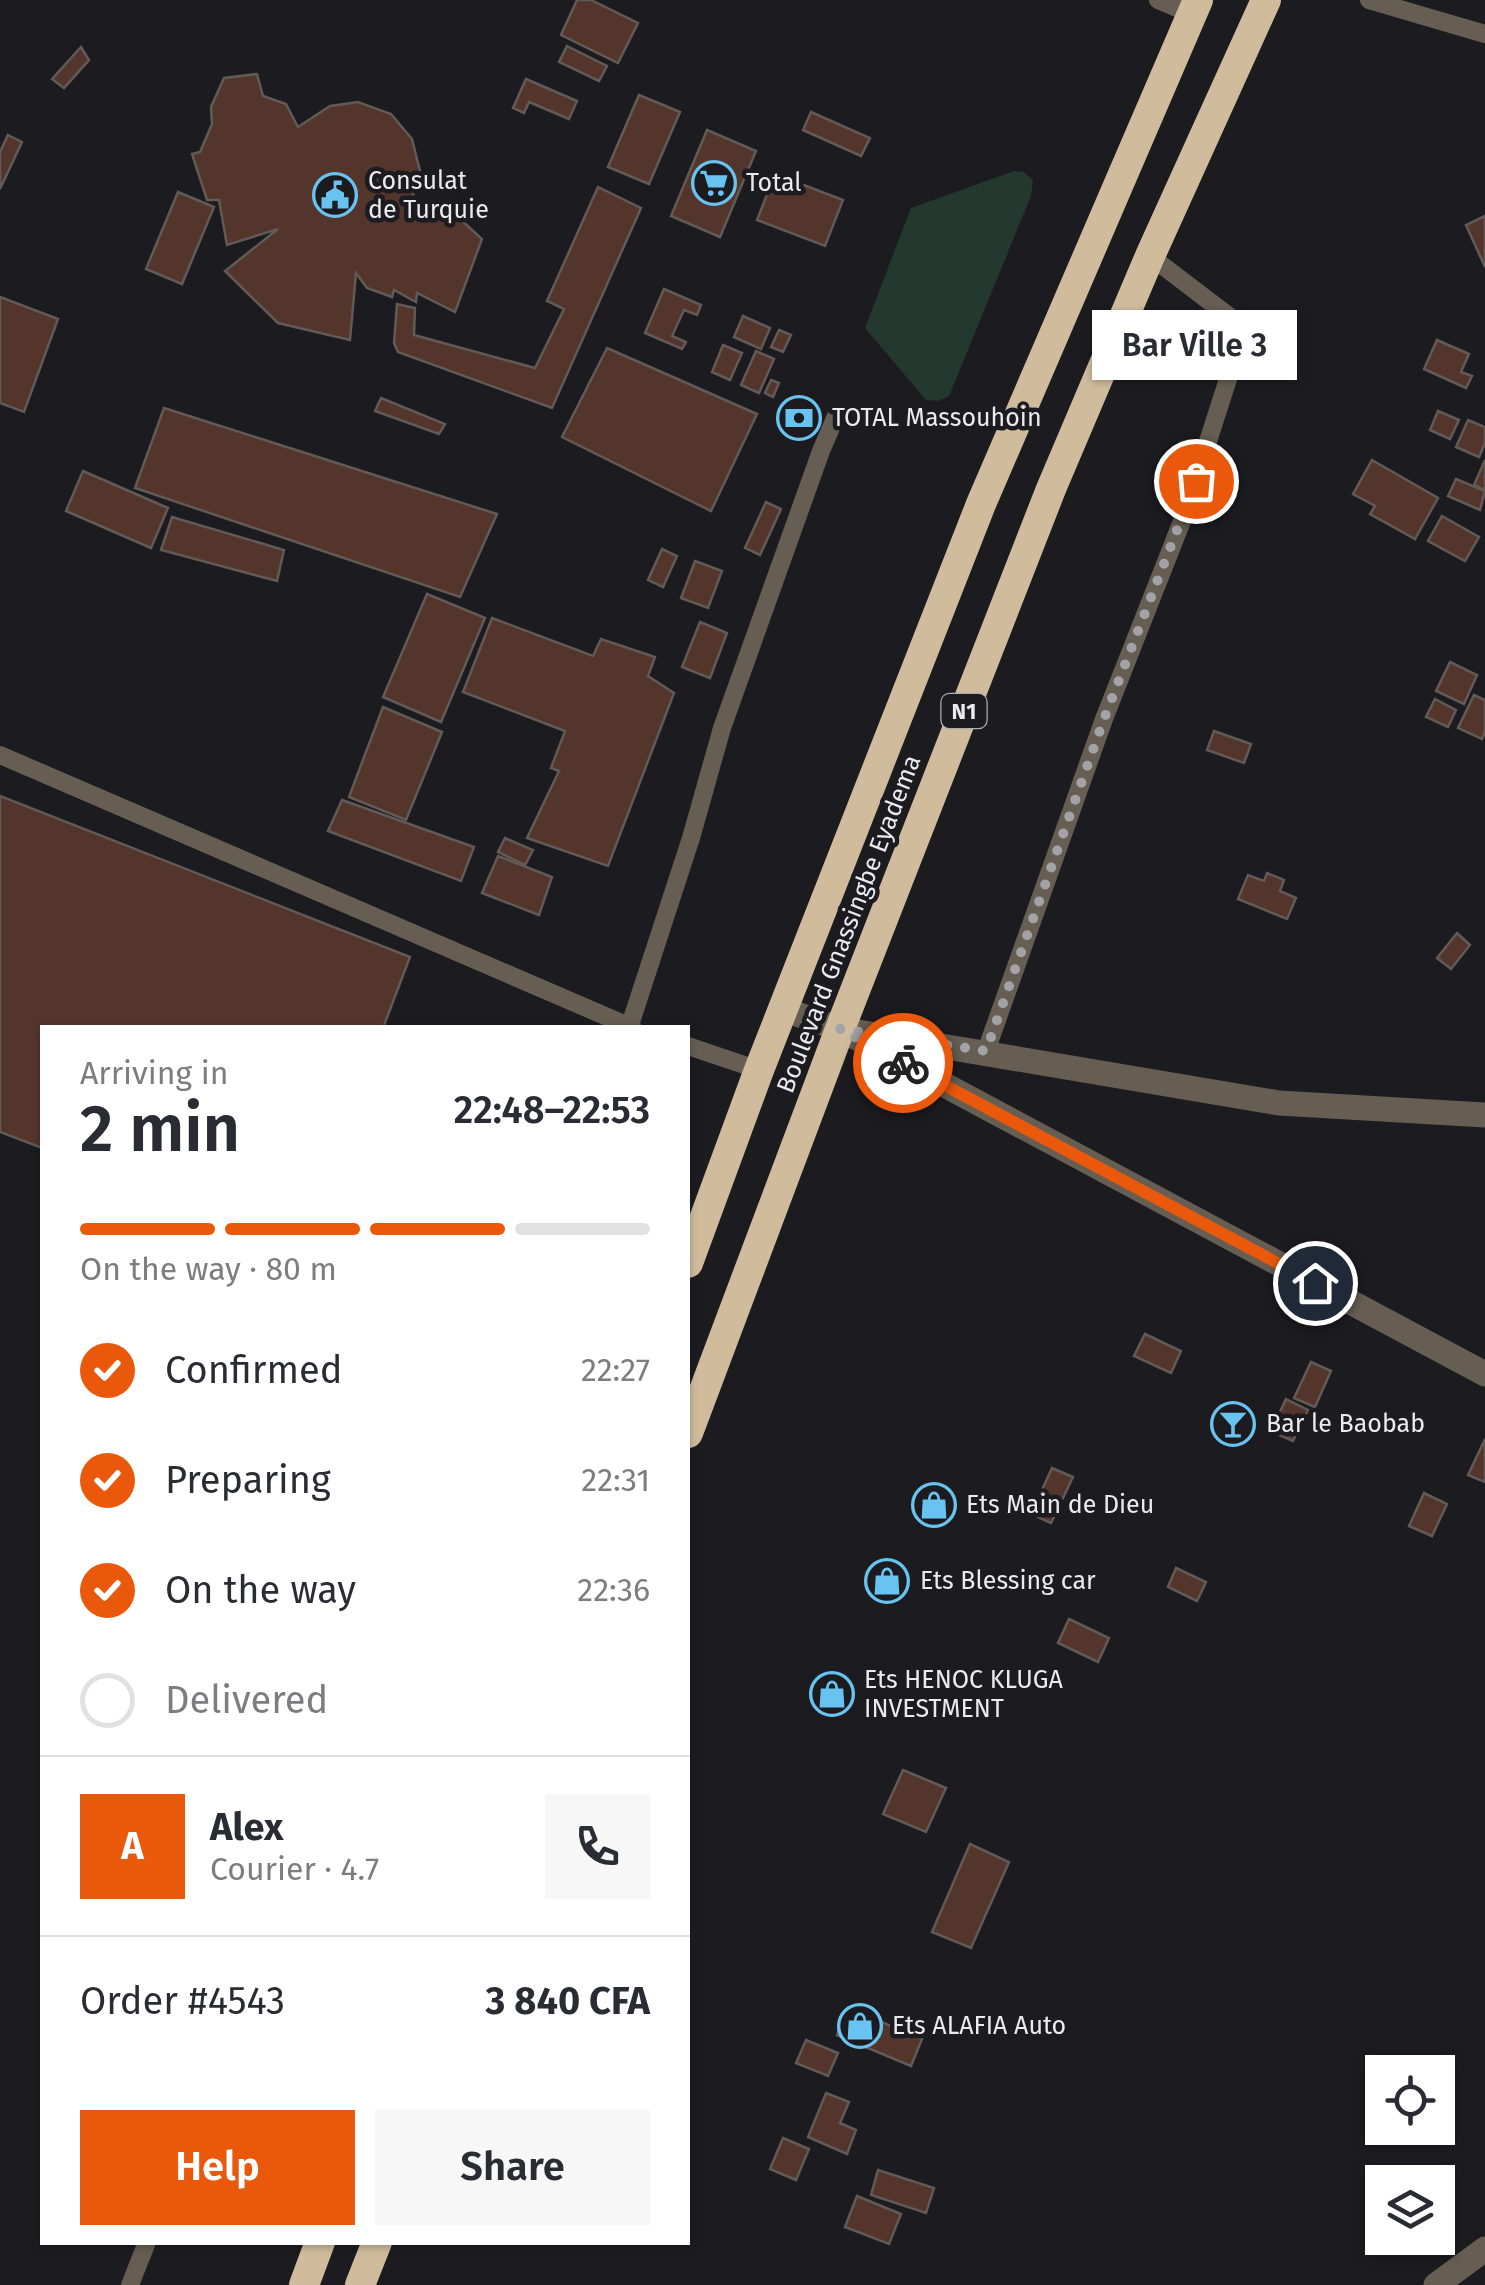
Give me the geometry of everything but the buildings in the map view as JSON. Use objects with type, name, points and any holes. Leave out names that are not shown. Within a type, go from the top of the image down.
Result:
[{"type":"highway","name":"Boulevard Gnassingbe Eyadema","points":[[690,1428],[840,1029],[1051,489],[1150,256],[1266,0]]},
{"type":"highway","name":"Boulevard Gnassingbe Eyadema","points":[[690,1258],[782,1009],[981,504],[1195,7]]},
{"type":"highway","points":[[304,2285],[319,2245]]},
{"type":"highway","points":[[360,2285],[375,2245]]},
{"type":"street","points":[[782,1009],[840,1029],[1485,1374]]},
{"type":"street","points":[[840,1029],[1279,1104],[1485,1115]]},
{"type":"street","points":[[1436,2285],[1485,2249]]},
{"type":"lane","points":[[1158,0],[1195,7]]},
{"type":"lane","points":[[1370,0],[1485,34]]},
{"type":"lane","points":[[986,1051],[1104,719],[1184,516],[1229,376],[1230,317],[1150,256]]},
{"type":"lane","points":[[631,1025],[722,728],[836,416]]},
{"type":"lane","points":[[0,756],[625,1025]]},
{"type":"lane","points":[[690,1047],[759,1070]]},
{"type":"lane","points":[[130,2285],[146,2245]]},
{"type":"green space","points":[[1014,171],[1024,172],[1033,180],[1031,196],[949,396],[938,401],[926,400],[865,328],[911,208]]},
{"type":"way so far","points":[[903,1063],[840,1029],[986,1051],[1104,719],[1196,481]]},
{"type":"place","name":"Total","points":[[714,183]]},
{"type":"place","name":"Consulat de Turquie","points":[[335,195]]},
{"type":"place","name":"TOTAL Massouhoin","points":[[799,418]]},
{"type":"place","name":"Bar Ville 3","points":[[1196,481]]},
{"type":"place","name":"Bar le Baobab","points":[[1233,1424]]},
{"type":"place","name":"Ets Main de Dieu","points":[[934,1505]]},
{"type":"place","name":"Ets Blessing car","points":[[887,1581]]},
{"type":"place","name":"Ets HENOC KLUGA INVESTMENT","points":[[832,1694]]},
{"type":"place","name":"Ets ALAFIA Auto","points":[[860,2026]]},
{"type":"route","points":[[903,1063],[1315,1283]]}]
